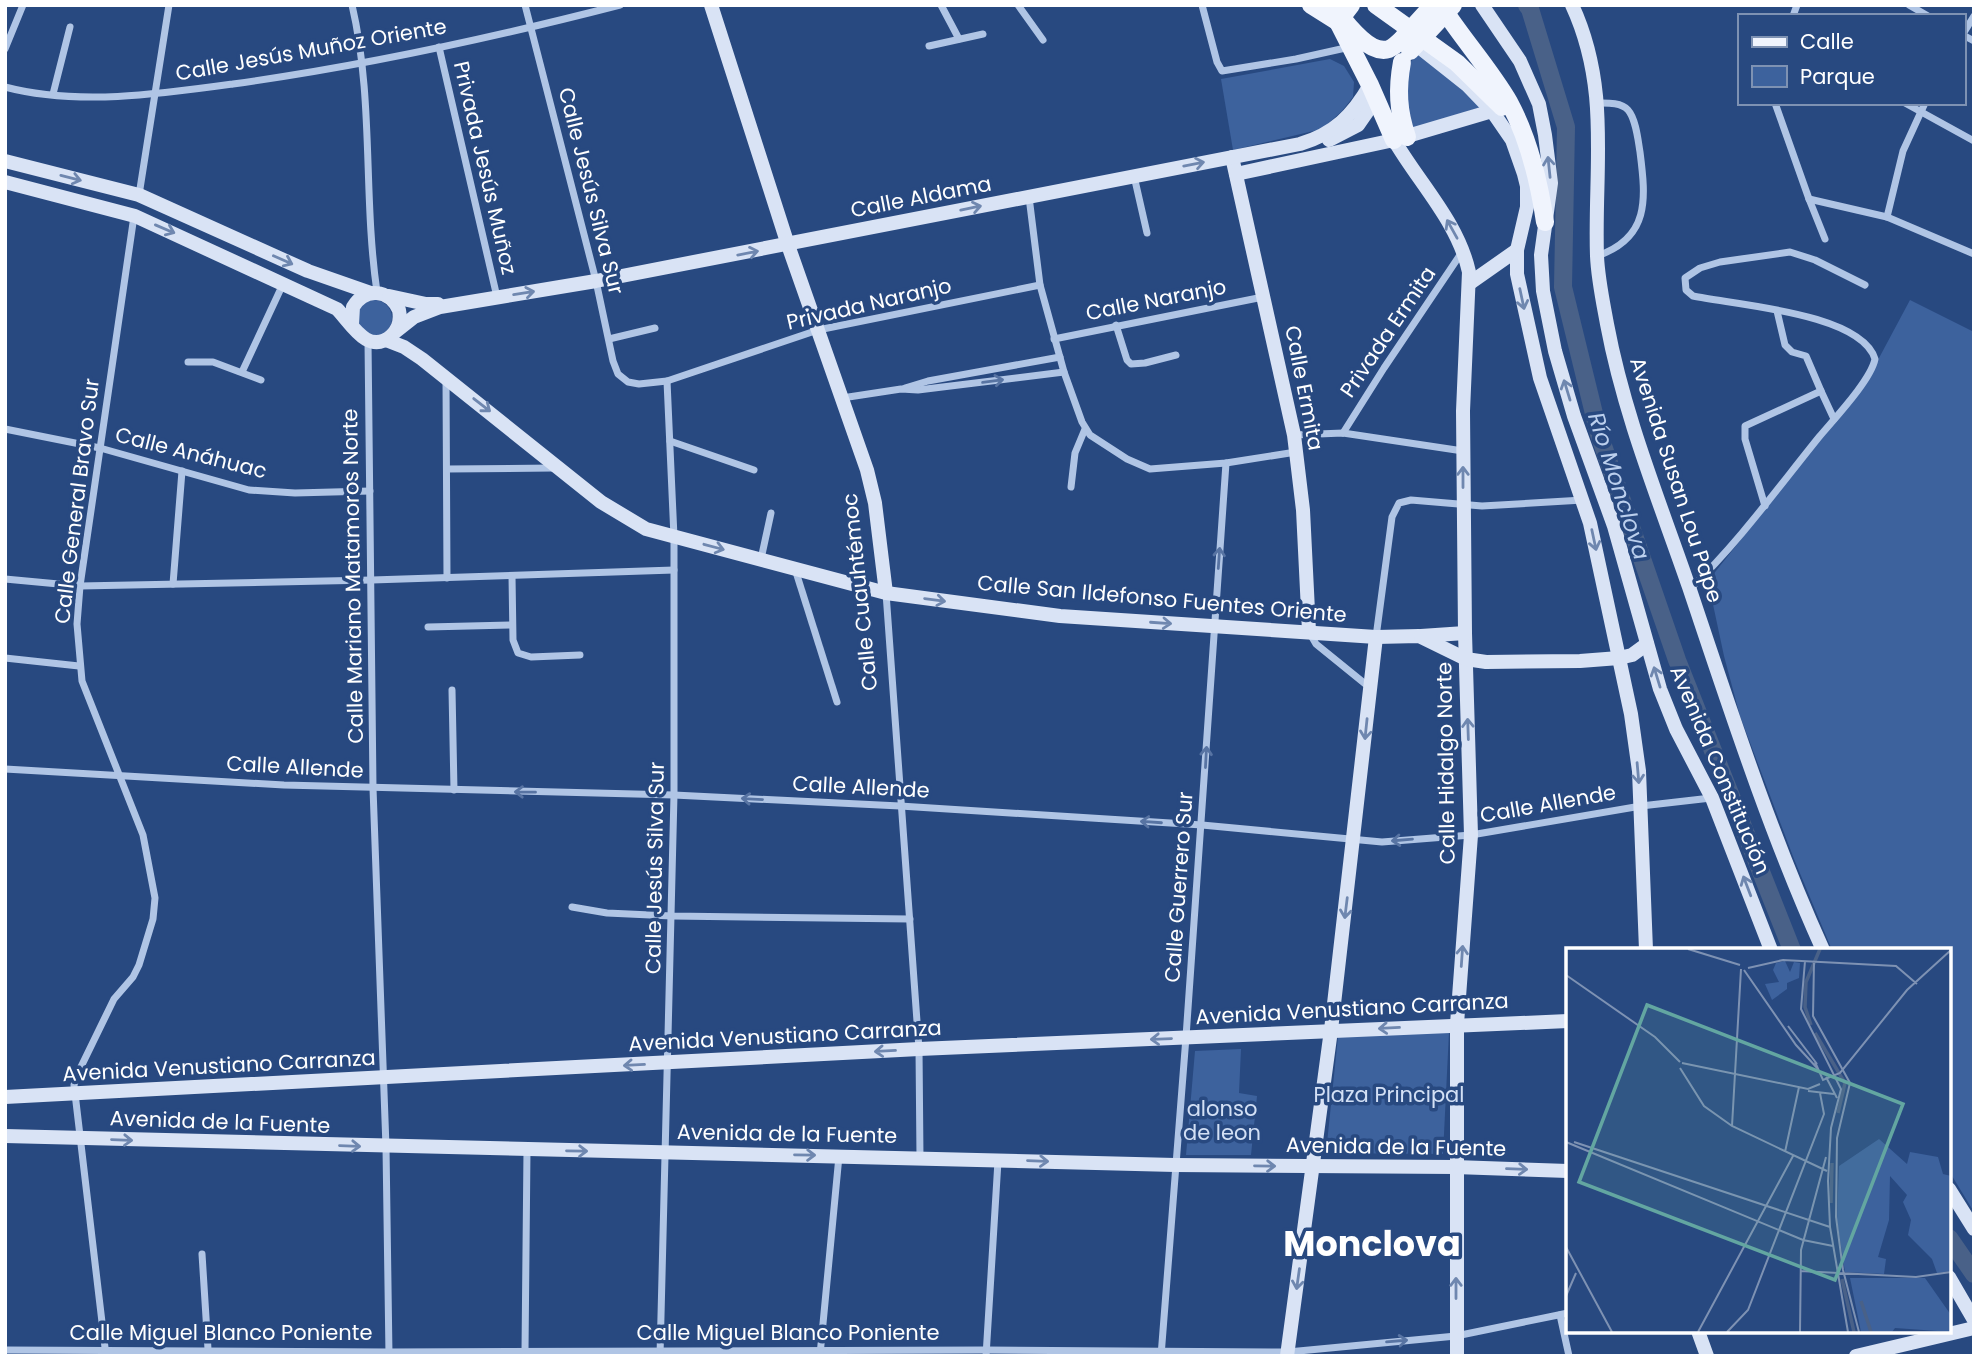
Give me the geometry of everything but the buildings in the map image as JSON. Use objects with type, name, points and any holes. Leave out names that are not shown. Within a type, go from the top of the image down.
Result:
[{"type":"main road","points":[[1311,5],[1354,9],[1457,63],[1521,128]]},
{"type":"main road","points":[[1373,92],[1444,8],[1507,100],[1521,128],[1534,167],[1545,222]]},
{"type":"main road","points":[[1354,9],[1351,47],[1400,138]]},
{"type":"main road","points":[[1354,9],[1360,37],[1377,48],[1405,51]]},
{"type":"main road","points":[[1400,138],[1398,92],[1405,51]]},
{"type":"street","points":[[5,49],[23,5]]},
{"type":"street","points":[[139,195],[169,5]]},
{"type":"street","points":[[5,182],[135,216],[337,309],[352,324],[358,335],[368,341],[390,336],[400,322],[399,310],[379,294],[368,213],[363,64],[352,5]]},
{"type":"street","name":"Calle Jesús Silva Sur","points":[[525,5],[618,374],[628,382]]},
{"type":"street","name":"Calle Jesús Muñoz Oriente","points":[[5,87],[27,93],[155,94],[363,64],[531,28],[620,5]]},
{"type":"street","name":"Calle Cuauhtémoc","points":[[711,5],[788,245],[867,470],[875,503],[886,593],[919,1049],[920,1158]]},
{"type":"street","points":[[941,5],[959,39]]},
{"type":"street","points":[[1018,5],[1043,40]]},
{"type":"street","points":[[1202,5],[1218,67],[1227,72],[1351,47]]},
{"type":"street","name":"Avenida Constitución","points":[[1482,5],[1520,61],[1539,104],[1551,183],[1541,255],[1543,291],[1555,351],[1574,416],[1614,526],[1660,689],[1676,729],[1712,798],[1771,948]]},
{"type":"street","name":"Avenida Susan Lou Pape","points":[[1572,5],[1589,51],[1597,103],[1600,165],[1597,256],[1623,398],[1753,772],[1822,948]]},
{"type":"street","points":[[1909,5],[1925,14]]},
{"type":"street","points":[[1354,9],[1440,63],[1492,111],[1511,140],[1521,163],[1527,186],[1527,206],[1517,250],[1519,287],[1540,378],[1583,500],[1595,543],[1631,714],[1641,806],[1646,948]]},
{"type":"street","points":[[1965,32],[1974,16]]},
{"type":"street","points":[[52,94],[70,27]]},
{"type":"street","points":[[929,46],[983,34]]},
{"type":"street","name":"Privada Jesús Muñoz","points":[[439,47],[497,298]]},
{"type":"street","points":[[1339,153],[1358,125],[1373,92]]},
{"type":"street","name":"Calle Aldama","points":[[390,336],[424,312],[457,304],[788,245],[1300,144],[1315,139],[1342,123],[1373,92]]},
{"type":"street","points":[[1597,103],[1620,105],[1631,115],[1639,147],[1644,195],[1641,219],[1628,239],[1614,250],[1597,256]]},
{"type":"street","points":[[1776,105],[1825,239]]},
{"type":"street","points":[[1908,105],[1974,141]]},
{"type":"street","points":[[1887,218],[1903,151],[1924,105]]},
{"type":"street","points":[[1236,174],[1400,138],[1492,111]]},
{"type":"street","points":[[1300,144],[1332,139],[1358,125]]},
{"type":"street","name":"Calle Hidalgo Norte","points":[[1400,138],[1464,251],[1469,272],[1463,388],[1463,451],[1471,835],[1457,1024],[1457,1356]]},
{"type":"street","name":"Calle Ermita","points":[[1232,157],[1294,435],[1303,510],[1309,631]]},
{"type":"street","name":"Calle Aldama","points":[[5,161],[139,195],[308,271],[379,294],[426,304],[457,304]]},
{"type":"street","points":[[1133,176],[1147,233]]},
{"type":"street","points":[[1029,197],[1040,285],[1064,372],[1085,429],[1103,445],[1146,468],[1226,463],[1296,452]]},
{"type":"street","points":[[1809,199],[1887,218],[1974,254]]},
{"type":"street","name":"Calle General Bravo Sur","points":[[74,1094],[77,1075],[110,1005],[139,965],[155,909],[154,885],[143,835],[93,710],[79,666],[77,624],[80,586],[135,216]]},
{"type":"street","points":[[1469,283],[1517,250]]},
{"type":"street","name":"Privada Ermita","points":[[1343,433],[1464,251]]},
{"type":"street","points":[[1689,590],[1725,554],[1765,506],[1834,419],[1873,366],[1875,359],[1873,352],[1855,334],[1820,320],[1693,296],[1686,290],[1685,278],[1700,268],[1720,262],[1790,252],[1815,260],[1865,285]]},
{"type":"street","points":[[242,372],[283,283]]},
{"type":"street","name":"Privada Naranjo","points":[[628,382],[639,384],[667,381],[818,330],[1040,285]]},
{"type":"street","points":[[352,324],[351,313],[356,302],[379,294]]},
{"type":"street","name":"Calle Naranjo","points":[[1054,339],[1265,297]]},
{"type":"street","points":[[1777,311],[1785,345],[1792,352],[1806,356],[1834,419]]},
{"type":"street","points":[[1116,325],[1125,354],[1132,364],[1176,355]]},
{"type":"street","points":[[609,339],[655,328]]},
{"type":"street","name":"Calle San Ildefonso Fuentes Oriente","points":[[390,336],[446,377],[601,502],[646,529],[674,537],[886,593],[1060,616],[1376,637],[1465,633]]},
{"type":"street","name":"Calle Mariano Matamoros Norte","points":[[368,341],[373,788],[386,1147],[389,1354]]},
{"type":"street","points":[[841,398],[901,389],[928,381],[1060,357]]},
{"type":"street","points":[[188,362],[213,362],[261,380]]},
{"type":"street","points":[[901,389],[918,390],[1064,372]]},
{"type":"street","points":[[446,377],[447,578]]},
{"type":"street","name":"Calle Jesús Silva Sur","points":[[660,1353],[674,795],[674,537],[667,381]]},
{"type":"street","points":[[1765,506],[1745,439],[1745,426],[1821,391]]},
{"type":"street","name":"Calle Anáhuac","points":[[5,429],[100,448],[249,490],[295,493],[369,491]]},
{"type":"street","points":[[1071,487],[1075,453],[1085,429]]},
{"type":"street","points":[[1294,435],[1343,433],[1463,451]]},
{"type":"street","points":[[670,441],[754,470]]},
{"type":"street","name":"Calle Guerrero Sur","points":[[1162,1353],[1226,463]]},
{"type":"street","points":[[447,470],[561,468]]},
{"type":"street","points":[[173,584],[182,471]]},
{"type":"street","points":[[1287,1354],[1331,1030],[1376,637],[1395,506],[1411,500],[1464,505],[1524,505],[1583,500]]},
{"type":"street","points":[[761,560],[771,513]]},
{"type":"street","points":[[795,569],[837,702]]},
{"type":"street","points":[[5,579],[80,586],[674,570]]},
{"type":"street","points":[[512,576],[515,648],[524,656],[580,655]]},
{"type":"street","points":[[428,627],[512,625]]},
{"type":"street","points":[[1309,631],[1316,645],[1370,688]]},
{"type":"street","name":"Calle San Ildefonso Fuentes Oriente","points":[[1419,636],[1466,659],[1486,662],[1619,658],[1632,655],[1647,644]]},
{"type":"street","points":[[5,658],[79,666]]},
{"type":"street","points":[[452,690],[454,790]]},
{"type":"street","name":"Calle Allende","points":[[5,769],[373,788],[674,795],[900,806],[1202,825],[1382,842],[1471,835],[1641,806],[1712,798]]},
{"type":"street","points":[[572,907],[607,913],[672,916],[910,919]]},
{"type":"street","name":"Avenida Venustiano Carranza","points":[[5,1097],[919,1049],[1566,1021]]},
{"type":"street","points":[[74,1094],[106,1353]]},
{"type":"street","name":"Avenida de la Fuente","points":[[5,1136],[1175,1165],[1455,1167],[1566,1171]]},
{"type":"street","points":[[526,1351],[527,1150]]},
{"type":"street","points":[[820,1354],[839,1156]]},
{"type":"street","points":[[986,1353],[998,1159]]},
{"type":"street","points":[[1951,1192],[1974,1229]]},
{"type":"street","points":[[202,1254],[208,1349]]},
{"type":"street","points":[[1951,1280],[1971,1314]]},
{"type":"street","name":"Calle Miguel Blanco Poniente","points":[[5,1350],[40,1353],[208,1349],[389,1354],[526,1351],[1287,1354],[1456,1336],[1564,1314]]},
{"type":"street","points":[[1856,1356],[1974,1328]]},
{"type":"street","points":[[1566,1333],[1569,1356]]},
{"type":"street","points":[[1699,1333],[1707,1356]]},
{"type":"green space","points":[[1420,53],[1481,107],[1414,128],[1408,125],[1407,65]]},
{"type":"green space","points":[[1330,59],[1344,66],[1354,82],[1353,97],[1342,111],[1322,129],[1233,150],[1221,79]]},
{"type":"green space","points":[[374,300],[386,306],[392,318],[386,330],[374,336],[362,330],[356,318],[362,306]]},
{"type":"green space","points":[[1910,300],[1974,332],[1974,1212],[1951,1174],[1951,948],[1831,948],[1740,716],[1708,581],[1871,373]]},
{"type":"green space","name":"Plaza Principal","points":[[1449,1032],[1443,1154],[1326,1153],[1338,1037]]},
{"type":"green space","name":"alonso de leon","points":[[1241,1049],[1239,1093],[1257,1096],[1251,1155],[1186,1155],[1195,1051]]},
{"type":"waterway","name":"Río Monclova","points":[[1527,5],[1566,127],[1563,287],[1599,434],[1677,660],[1791,948]]},
{"type":"waterway","name":"Río Monclova","points":[[1951,1241],[1974,1274]]},
{"type":"district","name":"Monclova","points":[[1372,1244]]}]
